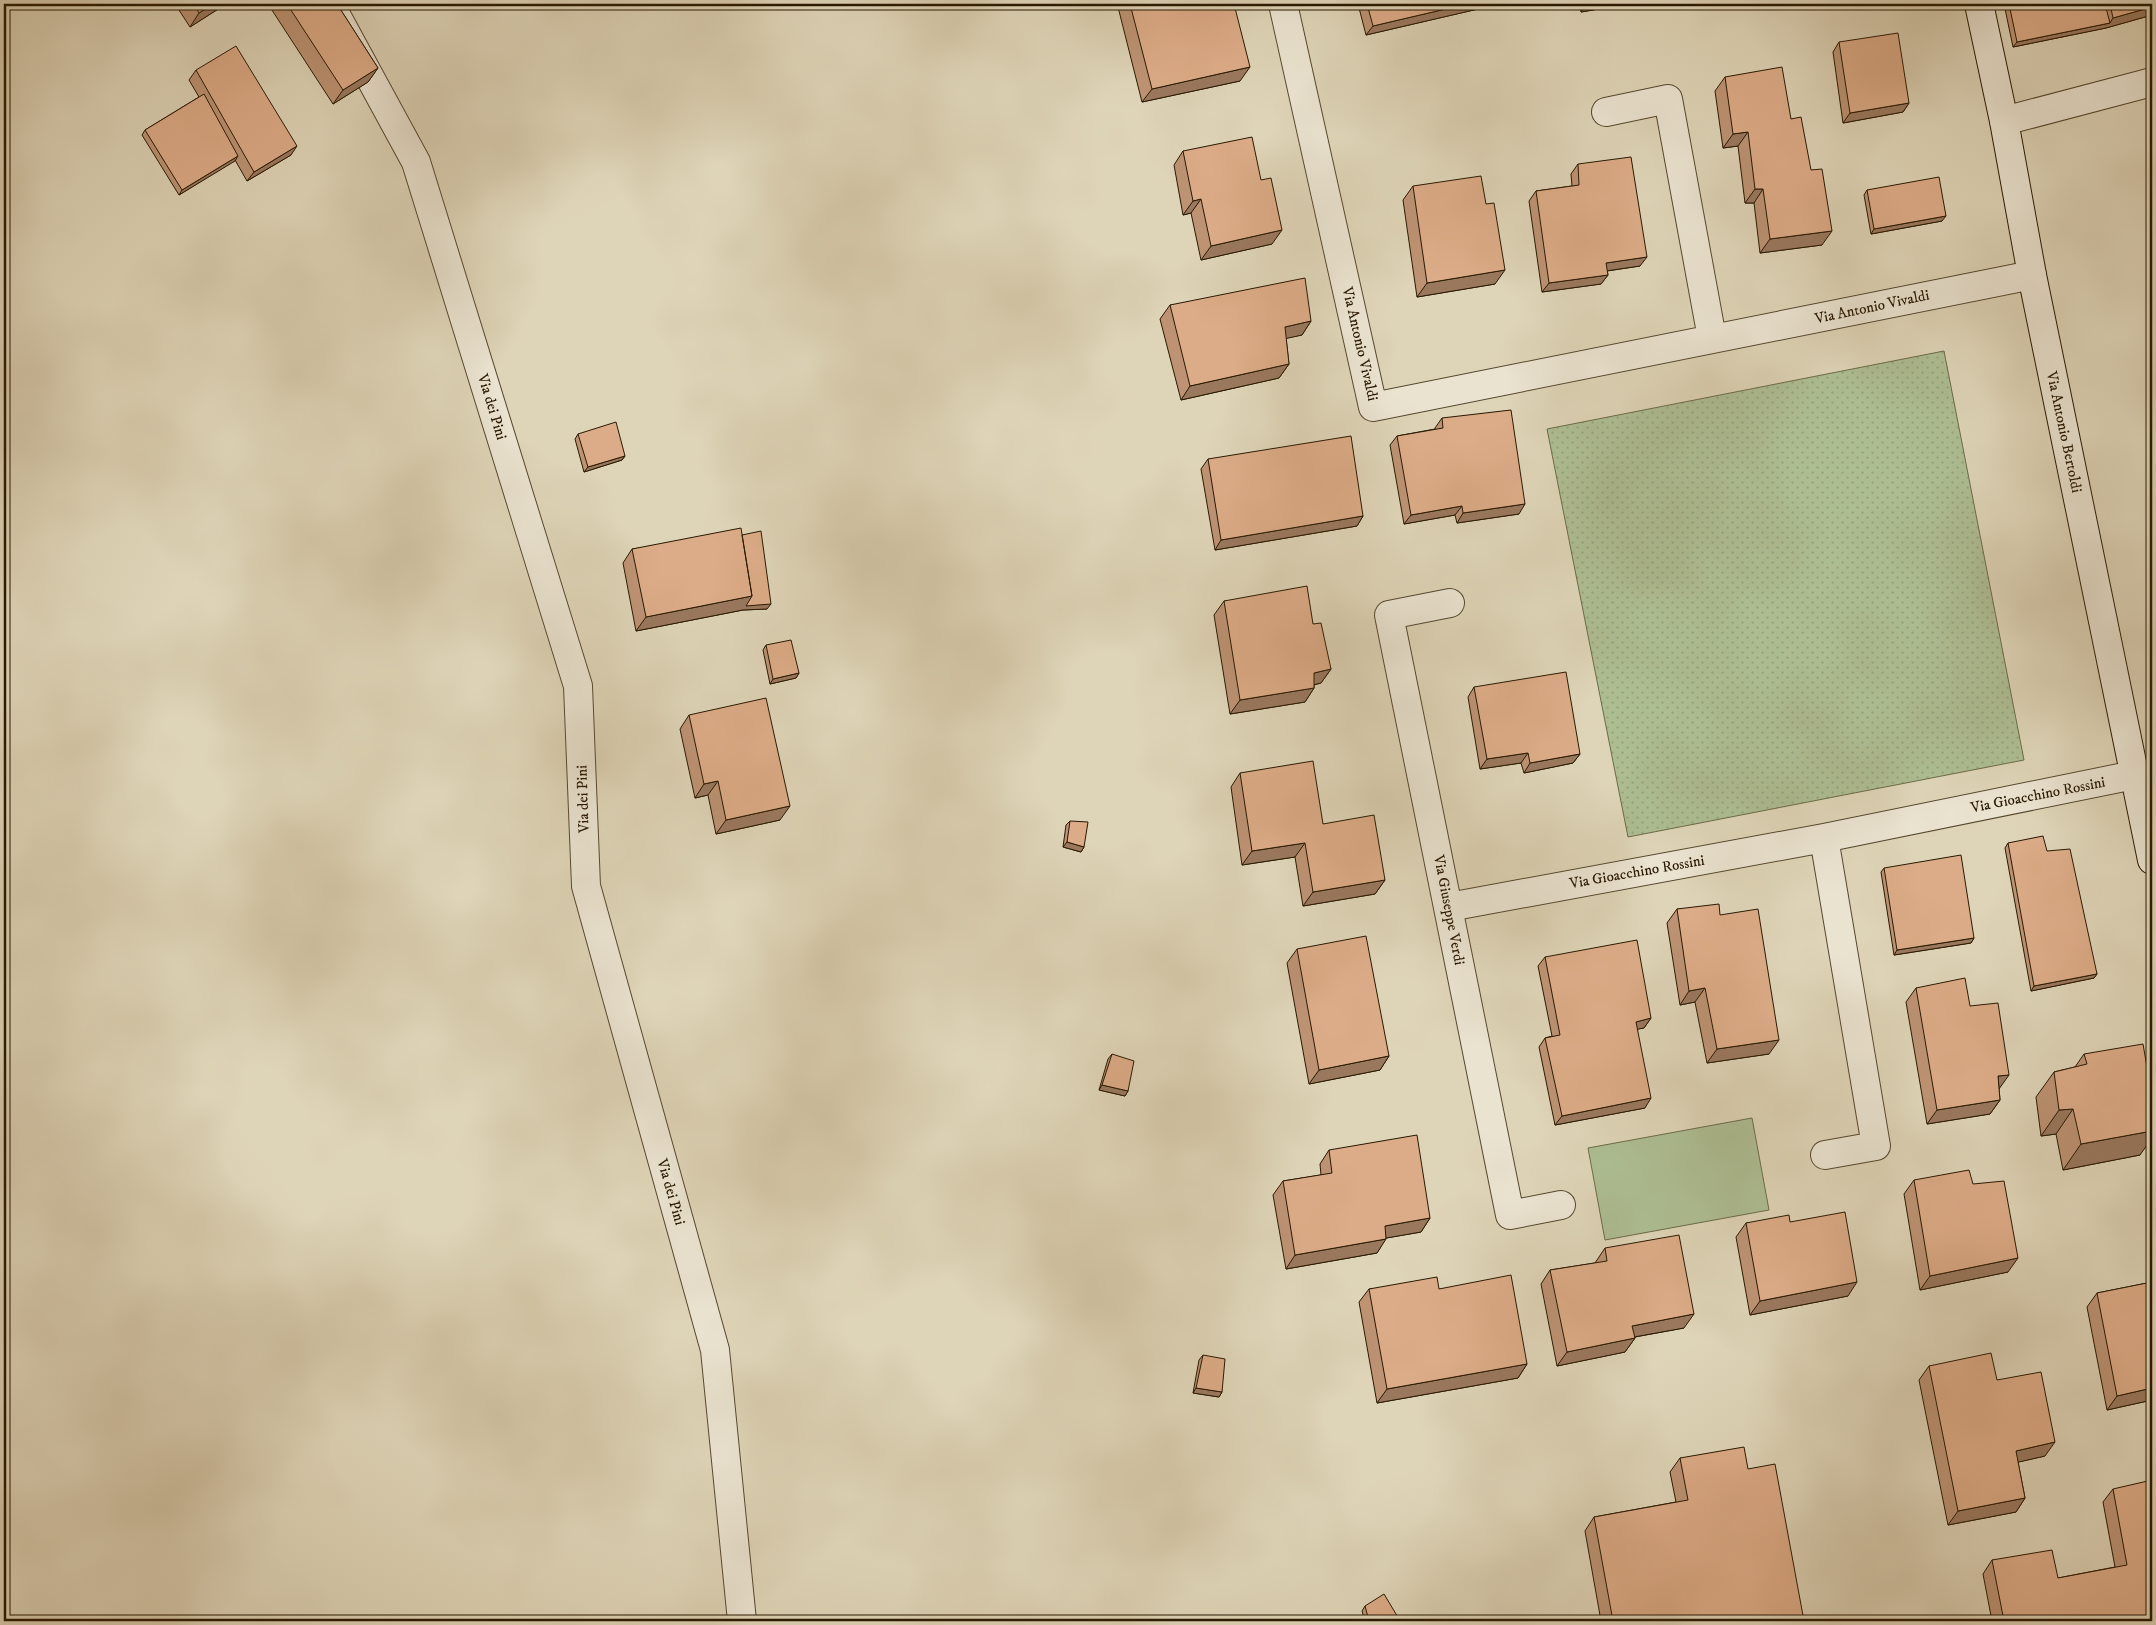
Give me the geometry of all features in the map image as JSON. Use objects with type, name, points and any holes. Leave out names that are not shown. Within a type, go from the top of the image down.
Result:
[{"type":"street","name":"Via dei Pini","points":[[330,4],[416,162],[578,686],[586,886],[715,1350],[742,1621]]},
{"type":"street","name":"Via Antonio Vivaldi","points":[[1283,4],[1373,407],[2032,275]]},
{"type":"street","name":"Via Antonio Bertoldi","points":[[1979,4],[2004,121],[2032,275],[2152,860]]},
{"type":"street","points":[[2004,121],[2152,82]]},
{"type":"street","points":[[1606,112],[1668,99],[1712,338]]},
{"type":"street","name":"Via Giuseppe Verdi","points":[[1450,603],[1389,615],[1510,1215],[1561,1205]]},
{"type":"street","name":"Via Gioacchino Rossini","points":[[1449,907],[1824,838],[2134,775]]},
{"type":"street","points":[[1824,838],[1876,1146],[1825,1155]]},
{"type":"green space","points":[[1944,351],[2024,760],[1628,837],[1547,429]]},
{"type":"green space","points":[[1752,1118],[1769,1210],[1605,1240],[1588,1148]]},
{"type":"building","points":[[194,4],[213,4],[199,13]]},
{"type":"building","points":[[287,4],[337,4],[378,68],[343,90]]},
{"type":"building","points":[[1130,4],[1234,4],[1250,67],[1152,89]]},
{"type":"building","points":[[1367,4],[1467,4],[1373,26]]},
{"type":"building","points":[[2009,4],[2105,4],[2110,23],[2017,42]]},
{"type":"building","points":[[2110,4],[2152,4],[2152,7],[2113,18]]},
{"type":"building","points":[[1898,33],[1909,103],[1850,113],[1839,42]]},
{"type":"building","points":[[236,46],[297,146],[254,172],[196,70]]},
{"type":"building","points":[[1782,67],[1791,119],[1801,117],[1811,170],[1822,169],[1832,231],[1770,239],[1763,189],[1755,189],[1748,132],[1733,134],[1725,77]]},
{"type":"building","points":[[204,94],[238,156],[182,190],[145,130]]},
{"type":"building","points":[[1252,137],[1261,180],[1271,178],[1282,230],[1211,246],[1201,199],[1193,201],[1183,151]]},
{"type":"building","points":[[1631,157],[1647,257],[1606,263],[1608,275],[1549,283],[1536,191],[1579,185],[1578,164]]},
{"type":"building","points":[[1481,176],[1486,204],[1494,203],[1505,270],[1427,283],[1413,186]]},
{"type":"building","points":[[1939,177],[1946,216],[1874,229],[1867,190]]},
{"type":"building","points":[[1305,278],[1311,321],[1285,327],[1289,364],[1190,386],[1170,305]]},
{"type":"building","points":[[1511,410],[1525,504],[1463,513],[1462,506],[1411,515],[1397,436],[1443,428],[1442,418]]},
{"type":"building","points":[[616,422],[625,456],[588,467],[578,434]]},
{"type":"building","points":[[1351,436],[1363,516],[1221,540],[1208,459]]},
{"type":"building","points":[[741,528],[752,596],[646,617],[632,549]]},
{"type":"building","points":[[761,531],[771,604],[746,606],[752,596],[742,535]]},
{"type":"building","points":[[1307,586],[1313,624],[1321,623],[1331,669],[1314,673],[1314,688],[1240,700],[1224,601]]},
{"type":"building","points":[[791,640],[799,673],[773,679],[766,645]]},
{"type":"building","points":[[1566,672],[1580,754],[1530,763],[1528,753],[1487,759],[1474,687]]},
{"type":"building","points":[[766,698],[790,806],[726,820],[718,781],[704,784],[689,715]]},
{"type":"building","points":[[1313,761],[1323,824],[1374,815],[1385,880],[1313,892],[1305,843],[1252,851],[1240,773]]},
{"type":"building","points":[[1070,821],[1088,822],[1084,847],[1067,842]]},
{"type":"building","points":[[2043,836],[2047,851],[2070,849],[2097,974],[2034,986],[2008,843]]},
{"type":"building","points":[[1961,855],[1974,938],[1897,950],[1884,868]]},
{"type":"building","points":[[1719,904],[1720,915],[1758,909],[1779,1040],[1717,1049],[1705,988],[1689,991],[1677,909]]},
{"type":"building","points":[[1366,936],[1389,1056],[1319,1070],[1297,949]]},
{"type":"building","points":[[1637,940],[1651,1018],[1636,1022],[1651,1098],[1562,1116],[1545,1038],[1560,1035],[1545,957]]},
{"type":"building","points":[[1965,978],[1970,1006],[1998,1003],[2009,1075],[1998,1076],[2000,1100],[1937,1110],[1916,988]]},
{"type":"building","points":[[2143,1044],[2152,1096],[2152,1131],[2081,1144],[2073,1109],[2059,1110],[2054,1072],[2087,1064],[2084,1054]]},
{"type":"building","points":[[1112,1054],[1134,1061],[1128,1091],[1102,1085]]},
{"type":"building","points":[[1417,1135],[1430,1218],[1385,1226],[1386,1239],[1295,1255],[1283,1181],[1332,1173],[1329,1150]]},
{"type":"building","points":[[1969,1170],[1973,1184],[2004,1181],[2018,1258],[1930,1276],[1914,1180]]},
{"type":"building","points":[[1845,1212],[1857,1282],[1760,1301],[1746,1223],[1789,1215],[1790,1222]]},
{"type":"building","points":[[1679,1235],[1694,1314],[1632,1326],[1635,1338],[1567,1352],[1550,1270],[1607,1261],[1605,1248]]},
{"type":"building","points":[[1511,1275],[1527,1364],[1387,1389],[1369,1289],[1437,1277],[1439,1289]]},
{"type":"building","points":[[2152,1282],[2152,1388],[2117,1396],[2097,1293]]},
{"type":"building","points":[[1991,1353],[1997,1380],[2041,1372],[2055,1442],[2016,1451],[2025,1498],[1958,1511],[1929,1366]]},
{"type":"building","points":[[1203,1355],[1225,1359],[1222,1392],[1196,1388]]},
{"type":"building","points":[[1744,1447],[1748,1469],[1775,1464],[1804,1621],[1613,1621],[1594,1517],[1688,1500],[1680,1458]]},
{"type":"building","points":[[2152,1480],[2152,1621],[2004,1621],[1992,1560],[2052,1550],[2058,1578],[2127,1565],[2113,1489]]},
{"type":"building","points":[[1384,1594],[1399,1619],[1393,1621],[1369,1621],[1365,1606]]},
{"type":"building","points":[[1409,1616],[1411,1621],[1393,1621]]}]
